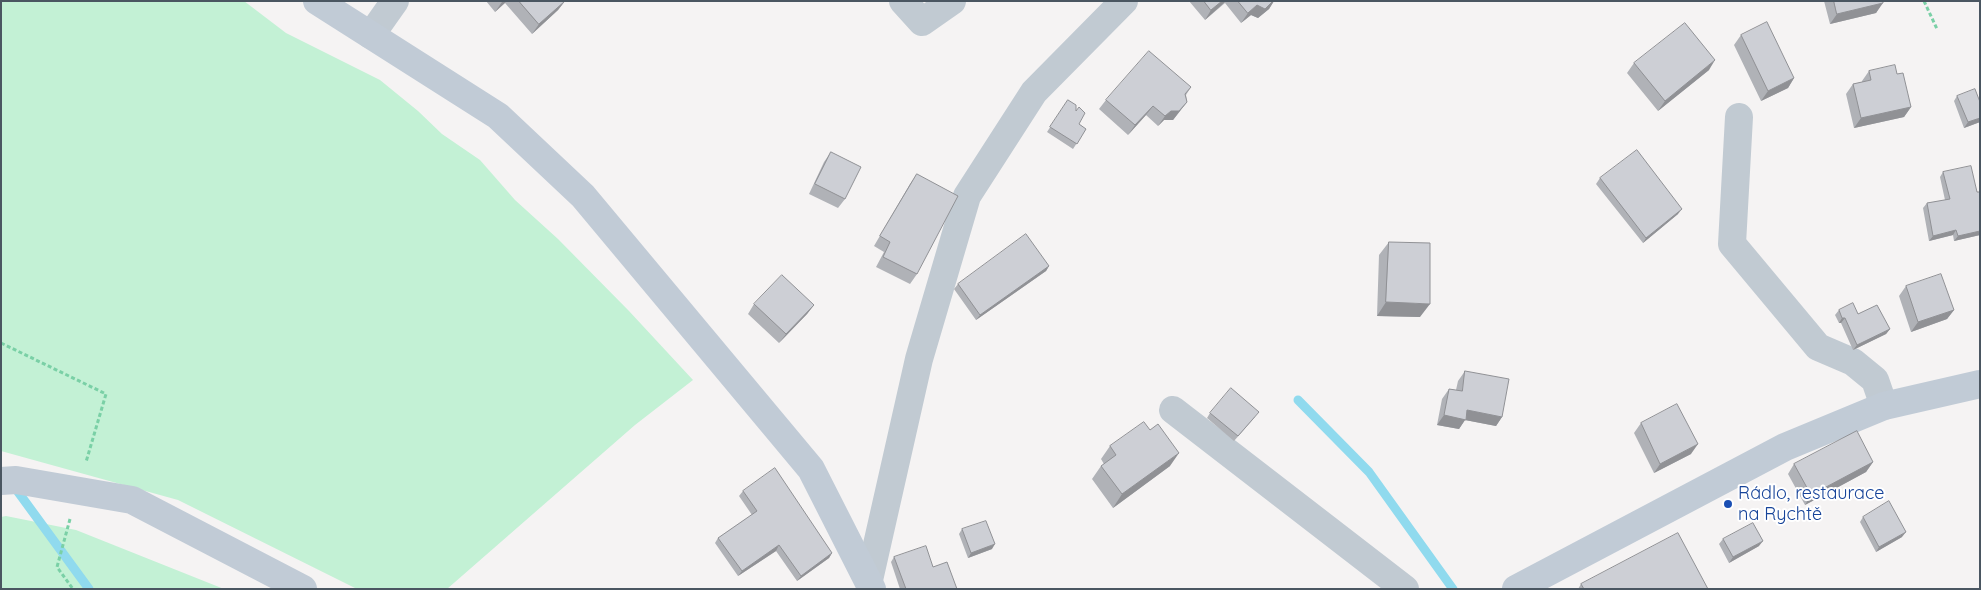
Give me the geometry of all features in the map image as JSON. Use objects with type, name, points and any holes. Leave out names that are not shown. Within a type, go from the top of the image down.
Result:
[{"type":"street","points":[[317,1],[498,116],[583,196],[810,469],[870,584]]},
{"type":"street","points":[[371,35],[395,1]]},
{"type":"street","points":[[903,1],[922,22],[952,1]]},
{"type":"street","points":[[870,584],[919,359],[967,196],[1034,92],[1124,1]]},
{"type":"street","points":[[1739,117],[1732,244],[1818,347],[1853,362],[1875,380],[1884,406]]},
{"type":"street","points":[[1516,589],[1785,447],[1884,406],[1980,384]]},
{"type":"street","points":[[1173,410],[1405,589]]},
{"type":"street","points":[[1,481],[16,480],[132,500],[304,589]]},
{"type":"path","points":[[1924,1],[1937,29]]},
{"type":"path","points":[[1,343],[106,394],[77,490],[57,567],[73,589]]},
{"type":"green space","points":[[1,1],[244,1],[286,33],[380,80],[418,111],[442,134],[480,160],[515,200],[558,239],[693,380],[635,425],[447,589],[357,589],[178,500],[1,451]]},
{"type":"green space","points":[[6,516],[76,530],[224,589],[1,589],[1,517]]},
{"type":"building","points":[[519,1],[565,1],[539,24]]},
{"type":"building","points":[[1204,1],[1222,1],[1211,10]]},
{"type":"building","points":[[1238,1],[1273,1],[1265,9],[1257,5],[1248,13]]},
{"type":"building","points":[[1834,1],[1883,1],[1883,3],[1837,14]]},
{"type":"building","points":[[1767,22],[1794,78],[1768,91],[1741,35]]},
{"type":"building","points":[[1685,23],[1715,60],[1665,101],[1634,63]]},
{"type":"building","points":[[1149,51],[1191,87],[1185,94],[1187,102],[1179,111],[1171,111],[1165,116],[1153,106],[1135,125],[1106,100]]},
{"type":"building","points":[[1895,65],[1897,74],[1903,73],[1911,107],[1861,118],[1853,84],[1871,80],[1869,71]]},
{"type":"building","points":[[1975,89],[1980,102],[1980,118],[1968,122],[1957,96]]},
{"type":"building","points":[[1068,100],[1076,105],[1076,111],[1079,107],[1085,113],[1079,124],[1086,129],[1077,144],[1050,127]]},
{"type":"building","points":[[1637,150],[1682,209],[1646,238],[1600,178]]},
{"type":"building","points":[[831,152],[861,167],[845,199],[815,184]]},
{"type":"building","points":[[1971,166],[1977,192],[1980,192],[1980,231],[1958,236],[1956,230],[1933,236],[1927,203],[1950,199],[1943,172]]},
{"type":"building","points":[[917,174],[958,196],[917,274],[883,257],[890,242],[880,236]]},
{"type":"building","points":[[1026,234],[1049,266],[980,315],[958,284]]},
{"type":"building","points":[[1389,242],[1430,243],[1430,304],[1386,302]]},
{"type":"building","points":[[1941,274],[1954,310],[1918,322],[1906,286]]},
{"type":"building","points":[[782,275],[814,305],[786,334],[754,304]]},
{"type":"building","points":[[1853,303],[1858,314],[1877,305],[1890,329],[1857,345],[1845,318],[1842,318],[1839,310]]},
{"type":"building","points":[[1465,371],[1509,379],[1502,417],[1467,410],[1466,420],[1444,415],[1449,389],[1462,391]]},
{"type":"building","points":[[1231,388],[1259,412],[1238,436],[1210,413]]},
{"type":"building","points":[[1677,404],[1698,444],[1660,464],[1641,423]]},
{"type":"building","points":[[1144,422],[1150,430],[1158,424],[1179,453],[1122,494],[1101,466],[1116,455],[1110,446]]},
{"type":"building","points":[[1857,431],[1873,462],[1811,495],[1794,464]]},
{"type":"building","points":[[775,468],[832,553],[801,576],[779,545],[742,571],[718,538],[757,511],[743,491]]},
{"type":"building","points":[[1889,501],[1906,532],[1879,547],[1863,517]]},
{"type":"building","points":[[986,521],[995,544],[971,553],[962,529]]},
{"type":"building","points":[[1753,523],[1763,541],[1733,557],[1723,539]]},
{"type":"building","points":[[1678,533],[1708,589],[1584,589],[1581,584]]},
{"type":"building","points":[[926,546],[933,567],[947,562],[957,589],[906,589],[894,557]]},
{"type":"waterway","points":[[1298,400],[1369,472],[1453,589]]},
{"type":"waterway","points":[[13,485],[89,589]]},
{"type":"place","name":"Rádlo, restaurace na Rychtě","points":[[1728,504]]}]
